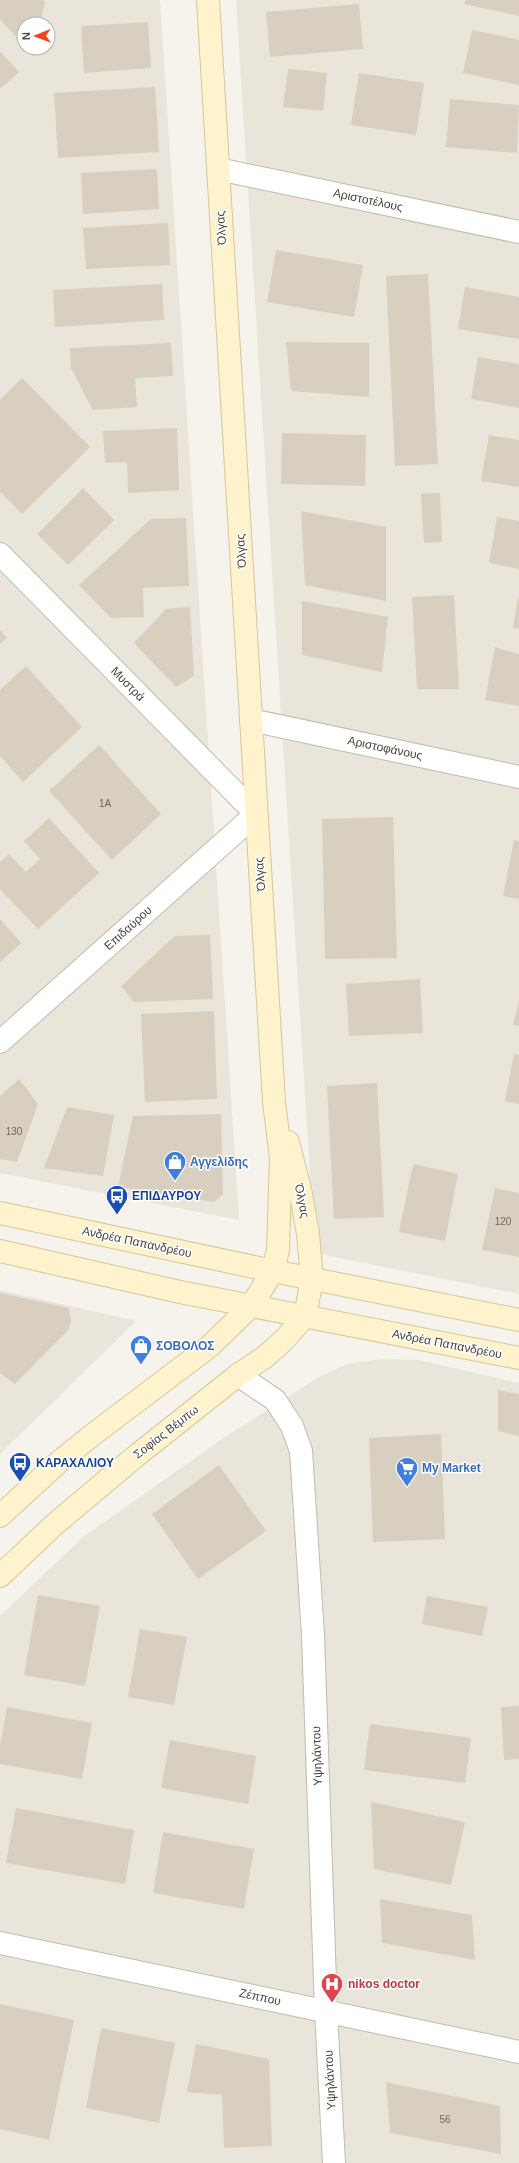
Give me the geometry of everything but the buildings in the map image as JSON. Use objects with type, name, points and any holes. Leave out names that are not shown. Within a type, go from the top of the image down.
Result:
[{"type":"main road","name":"Όλγας","points":[[208,0],[274,1102],[281,1158],[278,1250],[273,1271]]},
{"type":"main road","name":"Όλγας","points":[[274,1102],[289,1145],[300,1189],[308,1234],[312,1279]]},
{"type":"main road","name":"Ανδρέα Παπανδρέου","points":[[0,1213],[312,1279]]},
{"type":"main road","points":[[0,1251],[180,1292],[251,1306]]},
{"type":"main road","points":[[0,1516],[96,1432],[210,1346],[251,1306],[273,1271]]},
{"type":"main road","points":[[305,1316],[312,1279],[519,1320]]},
{"type":"main road","name":"Ανδρέα Παπανδρέου","points":[[251,1306],[519,1358]]},
{"type":"main road","name":"Σοφίας Βέμπω","points":[[0,1576],[55,1524],[136,1456],[238,1375],[265,1357],[285,1339],[305,1316]]},
{"type":"street","name":"Αριστοτέλους","points":[[218,169],[519,232]]},
{"type":"street","name":"Μυστρά","points":[[0,554],[256,814]]},
{"type":"street","name":"Αριστοφάνους","points":[[251,720],[519,777]]},
{"type":"street","name":"Επιδαύρου","points":[[0,1042],[256,814]]},
{"type":"street","name":"Υψηλάντου","points":[[238,1375],[275,1400],[292,1426],[301,1451],[313,1635],[326,2011],[334,2163]]},
{"type":"street","name":"Ζέππου","points":[[0,1943],[519,2052]]},
{"type":"shaded area","points":[[0,0],[160,0],[239,1220],[0,1173]]},
{"type":"shaded area","points":[[236,0],[519,0],[519,1294],[315,1253]]},
{"type":"shaded area","points":[[0,1290],[136,1321],[0,1454]]},
{"type":"shaded area","points":[[382,1359],[419,1360],[519,1383],[519,2163],[0,2163],[0,1616],[83,1537],[225,1437],[319,1377],[347,1364]]},
{"type":"place","name":"Αγγελίδης","points":[[175,1182]]},
{"type":"place","name":"ΕΠΙΔΑΥΡΟΥ","points":[[117,1216]]},
{"type":"place","name":"ΣΟΒΟΛΟΣ","points":[[141,1366]]},
{"type":"place","name":"ΚΑΡΑΧΑΛΙΟΥ","points":[[20,1482]]},
{"type":"place","name":"My Market","points":[[407,1488]]},
{"type":"place","name":"nikos doctor","points":[[332,2004]]}]
